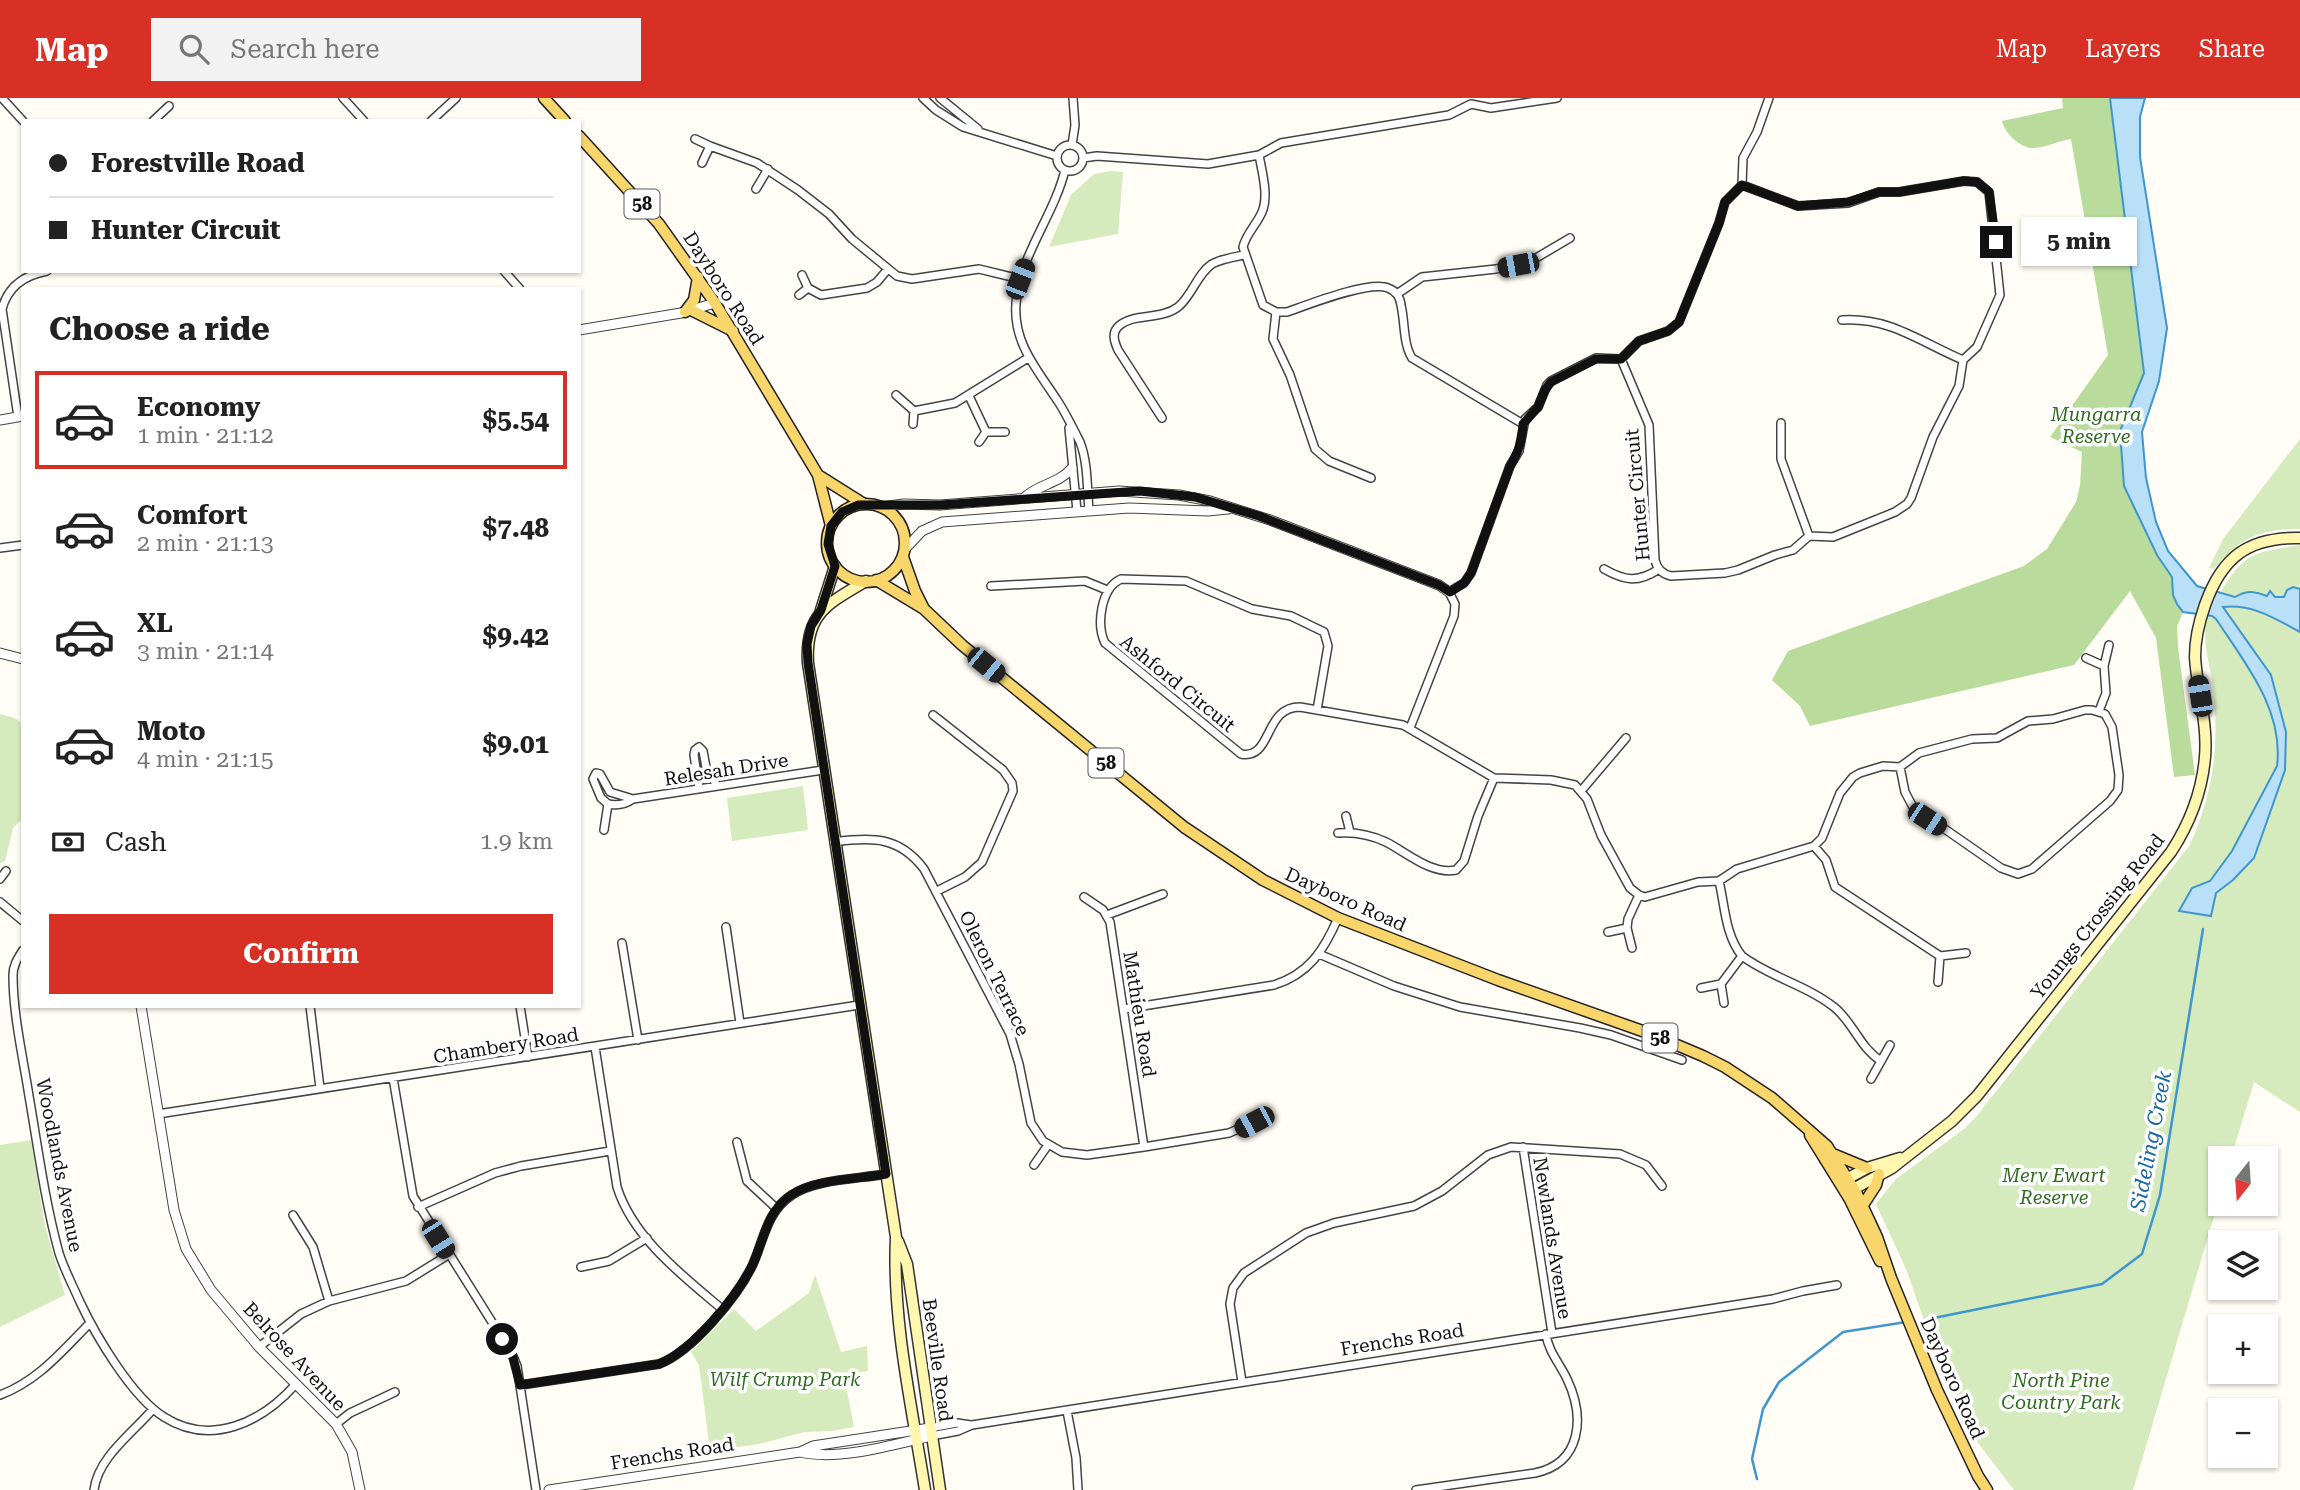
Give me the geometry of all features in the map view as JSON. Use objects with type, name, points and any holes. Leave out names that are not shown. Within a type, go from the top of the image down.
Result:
[{"type":"main road","points":[[544,98],[563,119]]},
{"type":"main road","name":"Dayboro Road","points":[[581,138],[659,224],[716,303],[818,475],[831,526]]},
{"type":"main road","points":[[698,277],[689,311],[733,331]]},
{"type":"main road","name":"Dayboro Road","points":[[818,475],[864,504]]},
{"type":"main road","points":[[831,526],[847,509],[864,504]]},
{"type":"main road","name":"58","points":[[864,504],[881,507],[892,514],[905,536],[904,553]]},
{"type":"main road","name":"58","points":[[831,526],[828,544],[835,566],[846,576],[871,581]]},
{"type":"main road","name":"Youngs Crossing Road","points":[[1847,1186],[1892,1168],[1952,1121],[1989,1083],[2180,838],[2199,793],[2205,757],[2204,718],[2195,656],[2200,617],[2211,588],[2224,566],[2249,546],[2278,538],[2300,538]]},
{"type":"main road","points":[[821,610],[871,581],[890,574],[904,553]]},
{"type":"main road","name":"Dayboro Road","points":[[904,553],[915,591],[924,609]]},
{"type":"main road","name":"Beeville Road","points":[[835,566],[821,610],[811,626],[807,644],[809,676],[896,1237],[906,1264],[940,1490]]},
{"type":"main road","name":"Dayboro Road","points":[[871,581],[924,609],[962,645],[1184,827],[1263,880],[1338,918],[1498,980],[1651,1034],[1703,1056],[1757,1087],[1819,1138],[1833,1154],[1878,1259],[1891,1278]]},
{"type":"main road","name":"Dayboro Road","points":[[1806,1129],[1863,1205],[1937,1390],[1987,1490]]},
{"type":"main road","points":[[1833,1154],[1867,1168]]},
{"type":"main road","name":"Youngs Crossing Road","points":[[1847,1186],[1867,1168],[1903,1157]]},
{"type":"main road","points":[[1863,1205],[1880,1174]]},
{"type":"main road","name":"Beeville Road","points":[[896,1237],[894,1268],[925,1490]]},
{"type":"street","points":[[2,98],[21,119]]},
{"type":"street","points":[[343,98],[363,119]]},
{"type":"street","points":[[433,119],[456,98]]},
{"type":"street","points":[[923,98],[949,120],[963,127],[1057,156]]},
{"type":"street","points":[[940,98],[981,131]]},
{"type":"street","points":[[1072,145],[1075,125],[1073,98]]},
{"type":"street","points":[[1083,158],[1097,156],[1208,164],[1259,155],[1281,143],[1449,114],[1471,101],[1491,108],[1557,98]]},
{"type":"street","points":[[1450,592],[1464,583],[1471,573],[1510,466],[1519,451],[1523,424],[1538,407],[1551,382],[1596,359],[1621,359],[1639,341],[1668,331],[1679,322],[1725,202],[1742,185],[1743,158],[1757,132],[1769,98]]},
{"type":"street","points":[[155,119],[169,106]]},
{"type":"street","points":[[695,139],[768,169],[829,214],[887,270],[905,279],[979,269],[1020,279]]},
{"type":"street","points":[[1072,145],[1080,149],[1083,158],[1077,169],[1065,170],[1058,164],[1057,156],[1061,149],[1072,145]]},
{"type":"street","points":[[702,163],[710,146]]},
{"type":"street","points":[[1259,155],[1264,207],[1244,240],[1244,255],[1260,299],[1268,309],[1287,312],[1361,289],[1385,287],[1397,294],[1402,306],[1412,358],[1523,424]]},
{"type":"street","points":[[756,189],[768,169]]},
{"type":"street","points":[[1065,170],[1020,279],[1015,316],[1028,358],[1063,410],[1080,443],[1089,510]]},
{"type":"street","name":"Hunter Circuit","points":[[1621,359],[1649,425],[1655,560],[1659,569],[1671,576],[1725,573],[1793,550],[1809,536],[1833,537],[1908,504],[1936,430],[1959,386],[1963,360],[1977,347],[2000,295],[1990,197],[1986,188],[1977,182],[1964,181],[1899,192],[1879,192],[1848,202],[1798,206],[1742,185]]},
{"type":"street","points":[[1397,294],[1422,277],[1496,269],[1531,261],[1570,238]]},
{"type":"street","points":[[1162,418],[1114,342],[1117,327],[1127,321],[1168,313],[1178,307],[1208,267],[1215,262],[1244,255]]},
{"type":"street","points":[[802,275],[808,288],[821,295],[867,288],[877,282],[887,270]]},
{"type":"street","points":[[0,420],[20,417],[2,309],[13,286],[40,273]]},
{"type":"street","points":[[505,273],[518,287]]},
{"type":"street","points":[[799,295],[808,288]]},
{"type":"street","points":[[581,330],[689,311],[716,303]]},
{"type":"street","points":[[1276,312],[1273,340],[1294,385],[1315,449],[1329,461],[1371,478]]},
{"type":"street","points":[[1842,320],[1869,319],[1880,322],[1963,360]]},
{"type":"street","points":[[914,411],[945,406],[969,396],[1028,358]]},
{"type":"street","points":[[896,395],[914,411]]},
{"type":"street","points":[[969,396],[986,432]]},
{"type":"street","points":[[913,424],[914,411]]},
{"type":"street","points":[[1781,423],[1781,459],[1809,536]]},
{"type":"street","points":[[1069,424],[1077,511]]},
{"type":"street","points":[[986,432],[1005,432]]},
{"type":"street","points":[[979,442],[986,432]]},
{"type":"street","points":[[1024,498],[1032,490],[1062,478],[1072,468]]},
{"type":"street","points":[[881,507],[1119,491],[1195,497],[1270,520],[1439,585],[1450,592],[1455,604],[1454,616],[1410,728]]},
{"type":"street","points":[[904,553],[922,531],[942,522],[1089,510],[1143,508],[1208,512],[1230,509]]},
{"type":"street","points":[[0,548],[21,545]]},
{"type":"street","points":[[1604,569],[1615,576],[1637,580],[1648,577],[1659,569]]},
{"type":"street","points":[[991,586],[1085,581],[1107,590],[1112,583],[1121,579],[1186,581],[1252,609],[1291,616],[1324,632],[1328,646],[1317,710]]},
{"type":"street","name":"Ashford Circuit","points":[[1107,590],[1101,628],[1105,643],[1241,754],[1250,755],[1257,752],[1277,716],[1294,707],[1410,728],[1494,778]]},
{"type":"street","points":[[2099,711],[2106,693],[2104,666],[2109,645]]},
{"type":"street","points":[[0,653],[21,658]]},
{"type":"street","points":[[2086,658],[2104,666]]},
{"type":"street","points":[[1338,833],[1350,832],[1387,842],[1406,855],[1443,871],[1455,870],[1464,861],[1478,816],[1494,778],[1559,781],[1581,791],[1592,808],[1601,835],[1630,888],[1639,895],[1652,896],[1698,882],[1719,881],[1737,869],[1814,846],[1822,838],[1840,793],[1853,777],[1875,768],[1900,766],[1919,754],[1972,739],[1997,738],[2028,721],[2053,719],[2085,710],[2099,711],[2109,719],[2119,775],[2118,790],[2110,801],[2025,873],[2013,873],[2001,868],[1913,807],[1905,792],[1900,766]]},
{"type":"street","points":[[933,715],[1016,782],[982,862],[965,877],[937,891]]},
{"type":"street","points":[[1581,791],[1626,738]]},
{"type":"street","points":[[699,788],[694,755],[699,747],[717,786]]},
{"type":"street","points":[[592,763],[596,773],[593,779],[601,798],[608,804],[604,830]]},
{"type":"street","name":"Relesah Drive","points":[[596,773],[600,774],[610,792],[633,799],[823,770]]},
{"type":"street","name":"Relesah Drive","points":[[608,804],[628,803],[633,799]]},
{"type":"street","points":[[1346,816],[1350,832]]},
{"type":"street","name":"Oleron Terrace","points":[[834,842],[871,838],[900,846],[918,860],[937,891],[1010,1034],[1019,1064],[1028,1117],[1034,1130],[1048,1145]]},
{"type":"street","points":[[1814,846],[1826,860],[1835,887],[1940,956],[1966,953]]},
{"type":"street","points":[[0,879],[6,871]]},
{"type":"street","points":[[1719,881],[1732,941],[1742,956],[1836,1008],[1850,1022],[1869,1052],[1881,1061]]},
{"type":"street","points":[[1084,897],[1107,915],[1163,894]]},
{"type":"street","points":[[1632,948],[1627,929],[1628,919],[1639,895]]},
{"type":"street","points":[[0,902],[21,919]]},
{"type":"street","name":"Mathieu Road","points":[[1107,915],[1112,928],[1144,1147]]},
{"type":"street","points":[[1124,1009],[1274,985],[1296,976],[1319,954],[1338,918]]},
{"type":"street","points":[[726,927],[740,1023]]},
{"type":"street","points":[[1608,932],[1627,929]]},
{"type":"street","points":[[622,943],[638,1040]]},
{"type":"street","name":"Woodlands Avenue","points":[[21,953],[13,973],[19,1035],[38,1153],[60,1255],[90,1323],[109,1356],[153,1409],[177,1424],[193,1429],[227,1429],[254,1420],[279,1402],[295,1385]]},
{"type":"street","points":[[1319,954],[1394,986],[1460,1007],[1611,1035],[1682,1060]]},
{"type":"street","points":[[1701,988],[1721,984],[1742,956]]},
{"type":"street","points":[[1938,982],[1940,956]]},
{"type":"street","points":[[1721,984],[1724,1003]]},
{"type":"street","name":"Chambery Road","points":[[158,1114],[859,1005]]},
{"type":"street","name":"Belrose Avenue","points":[[141,1008],[174,1210],[186,1250],[211,1290],[259,1347],[336,1424],[352,1452],[360,1490]]},
{"type":"street","points":[[310,1008],[320,1088]]},
{"type":"street","points":[[520,1008],[528,1057]]},
{"type":"street","points":[[1871,1079],[1890,1045]]},
{"type":"street","points":[[595,1047],[620,1199],[647,1238],[681,1275],[722,1309]]},
{"type":"street","points":[[393,1078],[411,1185],[418,1207],[512,1354],[520,1385],[536,1490]]},
{"type":"street","points":[[1034,1165],[1048,1145],[1062,1152],[1079,1155],[1229,1133],[1254,1122]]},
{"type":"street","points":[[737,1142],[747,1181],[776,1208]]},
{"type":"street","points":[[1242,1382],[1230,1304],[1233,1288],[1244,1273],[1306,1233],[1334,1223],[1414,1206],[1442,1191],[1497,1150],[1523,1147],[1620,1154],[1646,1165],[1662,1186]]},
{"type":"street","name":"Newlands Avenue","points":[[1416,1490],[1549,1470],[1564,1459],[1573,1445],[1577,1422],[1575,1402],[1567,1378],[1548,1344],[1549,1334],[1523,1147]]},
{"type":"street","points":[[418,1207],[495,1173],[610,1151]]},
{"type":"street","points":[[520,1385],[659,1364],[685,1348],[735,1295],[746,1277],[776,1208],[800,1190],[886,1174]]},
{"type":"street","points":[[293,1215],[313,1247],[329,1301]]},
{"type":"street","points":[[581,1266],[609,1261],[647,1238]]},
{"type":"street","points":[[259,1347],[302,1314],[329,1301],[406,1281],[448,1255]]},
{"type":"street","name":"Frenchs Road","points":[[548,1490],[800,1452],[813,1446],[958,1431],[972,1425],[1773,1299],[1803,1290],[1837,1285]]},
{"type":"street","points":[[0,1395],[29,1381],[46,1368],[90,1323]]},
{"type":"street","points":[[336,1424],[350,1413],[395,1392]]},
{"type":"street","points":[[94,1490],[95,1480],[108,1458],[153,1409]]},
{"type":"street","points":[[1067,1410],[1079,1490]]},
{"type":"street","points":[[1493,1479],[1494,1490]]},
{"type":"green space","name":"Mungarra Reserve","points":[[2062,98],[2110,98],[2144,373],[2120,431],[2157,555],[2172,577],[2173,595],[2183,612],[2177,626],[2178,647],[2195,775],[2174,777],[2156,638],[2130,591],[2074,665],[1810,726],[1800,706],[1772,680],[1788,651],[2024,566],[2047,549],[2076,502],[2082,452],[2050,437],[2108,355],[2071,139],[2041,147],[2026,147],[2013,138],[2002,121],[2063,108]]},
{"type":"green space","points":[[1123,172],[1118,234],[1049,247],[1071,195],[1094,174]]},
{"type":"green space","points":[[2300,439],[2300,529],[2273,531],[2251,537],[2232,550],[2214,569],[2209,568],[2223,539]]},
{"type":"green space","points":[[2300,545],[2300,589],[2287,589],[2284,597],[2255,591],[2233,596],[2220,593],[2237,569],[2252,556]]},
{"type":"green space","points":[[2244,606],[2263,611],[2300,633],[2300,1112],[2254,1082],[2235,1146],[2208,1146],[2208,1216],[2214,1216],[2133,1490],[2014,1490],[1978,1443],[1876,1204],[1896,1179],[1964,1129],[1976,1117],[2190,845],[2210,784],[2215,744],[2212,680],[2205,640],[2207,616],[2216,619],[2260,688],[2268,706],[2278,745],[2277,766],[2232,851],[2210,881],[2192,888],[2216,893],[2233,880],[2273,802],[2285,770],[2286,732],[2271,675],[2223,607]]},
{"type":"green space","points":[[0,714],[15,718],[21,723],[21,820],[13,828],[5,861],[0,863]]},
{"type":"green space","points":[[803,786],[808,830],[732,841],[727,798]]},
{"type":"green space","points":[[31,1140],[45,1226],[65,1295],[0,1327],[0,1145]]},
{"type":"green space","name":"Wilf Crump Park","points":[[815,1275],[841,1352],[867,1346],[868,1371],[844,1376],[854,1427],[805,1432],[759,1444],[710,1451],[699,1365],[691,1352],[734,1309],[756,1331],[809,1293]]},
{"type":"water","points":[[2110,98],[2145,98],[2140,117],[2140,157],[2167,328],[2159,381],[2142,432],[2146,478],[2156,522],[2168,551],[2197,586],[2235,597],[2251,592],[2267,596],[2270,591],[2275,597],[2284,597],[2287,590],[2293,587],[2300,589],[2300,632],[2254,610],[2223,607],[2271,675],[2286,732],[2285,770],[2254,858],[2216,893],[2211,916],[2179,911],[2192,888],[2210,881],[2232,851],[2277,766],[2278,745],[2268,706],[2260,688],[2216,619],[2212,616],[2183,612],[2177,604],[2173,595],[2172,577],[2157,555],[2124,486],[2120,431],[2144,373]]},
{"type":"waterway","name":"Sideling Creek","points":[[1924,1320],[2102,1284],[2142,1254],[2160,1195],[2203,929]]},
{"type":"waterway","name":"Sideling Creek","points":[[1757,1479],[1752,1459],[1763,1409],[1779,1382],[1843,1332],[1906,1322]]},
{"type":"route","points":[[502,1339],[517,1366],[520,1385],[668,1361],[685,1348],[735,1295],[753,1263],[769,1220],[776,1208],[789,1196],[815,1185],[886,1174],[808,663],[807,644],[811,626],[821,610],[835,566],[828,550],[829,534],[831,526],[842,512],[852,506],[864,504],[881,507],[904,504],[940,505],[1119,491],[1195,497],[1270,520],[1439,585],[1450,592],[1464,583],[1471,573],[1510,466],[1519,451],[1523,424],[1527,416],[1538,407],[1547,386],[1592,360],[1621,359],[1639,341],[1668,331],[1679,322],[1725,202],[1742,185],[1790,205],[1807,206],[1848,202],[1879,192],[1899,192],[1964,181],[1977,182],[1989,192],[1996,242]]},
{"type":"park label","name":"Merv Ewart Reserve","points":[[2054,1186]]},
{"type":"park label","name":"North Pine Country Park","points":[[2061,1391]]}]
